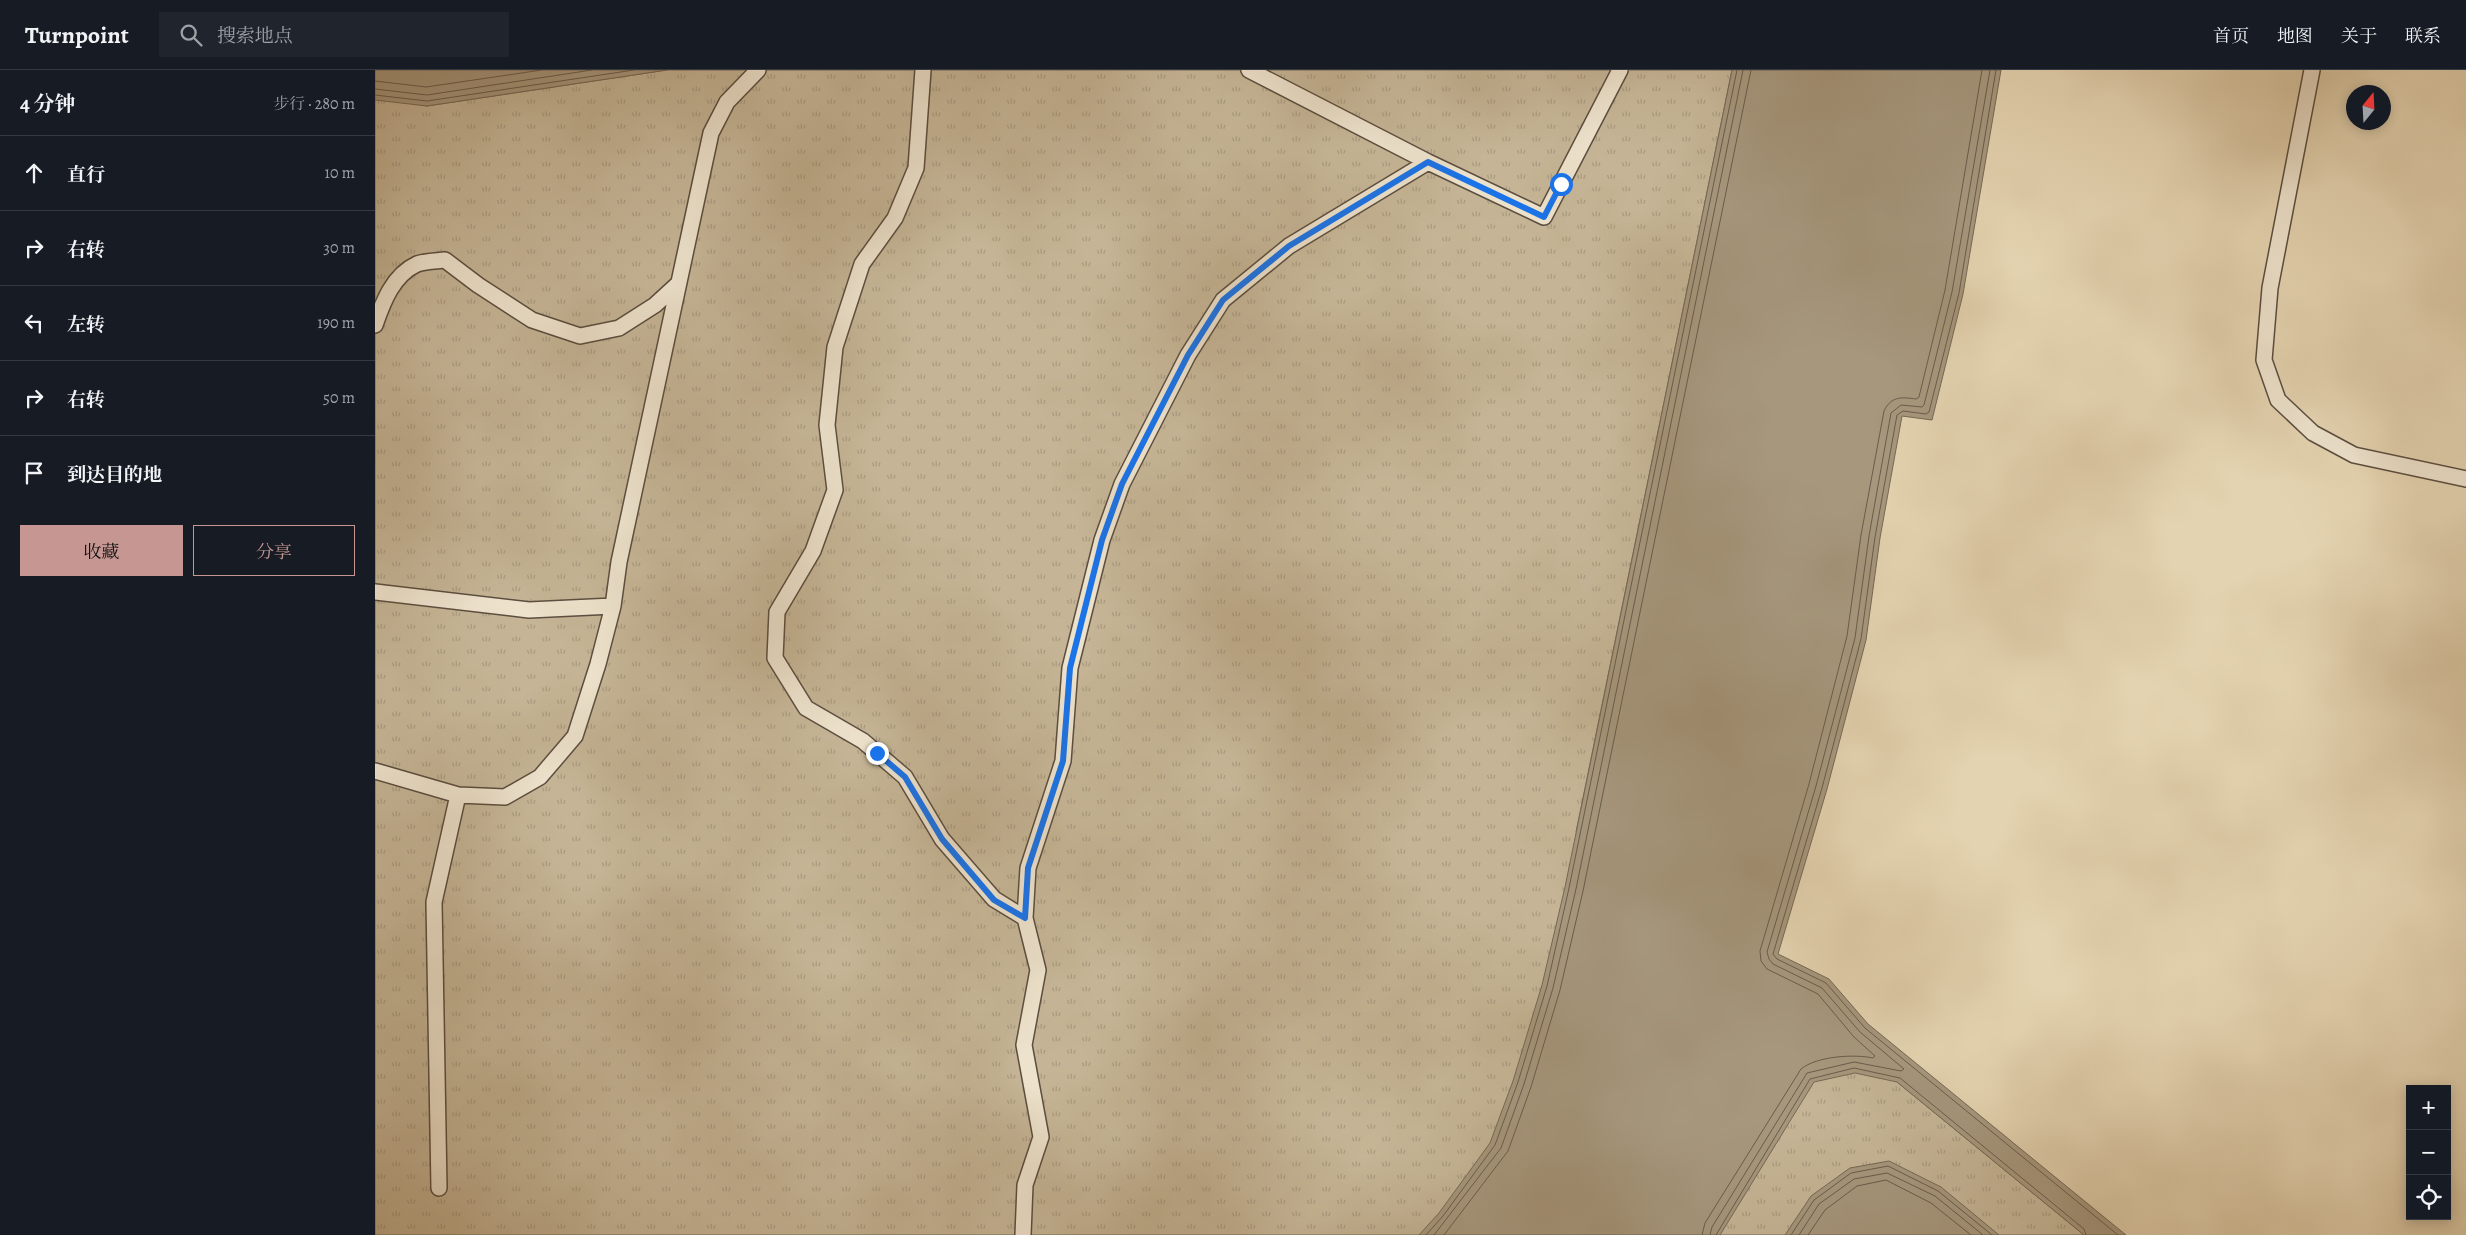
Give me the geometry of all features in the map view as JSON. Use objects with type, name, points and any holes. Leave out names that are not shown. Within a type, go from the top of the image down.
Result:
[{"type":"lane","points":[[375,771],[457,795],[505,797],[540,777],[575,736],[595,673],[613,606],[619,562],[711,134],[727,102],[758,70]]},
{"type":"lane","points":[[923,70],[916,168],[895,218],[862,264],[835,347],[827,425],[835,490],[813,551],[777,612],[775,658],[806,708],[863,741],[905,777],[942,839],[994,900],[1025,918]]},
{"type":"lane","points":[[1249,70],[1428,162],[1544,217],[1620,70]]},
{"type":"lane","points":[[2312,70],[2270,288],[2264,360],[2278,400],[2313,433],[2354,455],[2466,479]]},
{"type":"lane","points":[[1023,1235],[1025,1185],[1041,1137],[1024,1045],[1037,970],[1025,918],[1028,868],[1063,761],[1070,668],[1102,540],[1122,484],[1188,355],[1223,300],[1289,246],[1428,162]]},
{"type":"lane","points":[[375,325],[384,300],[400,276],[418,264],[445,260],[478,285],[532,320],[580,336],[619,328],[655,305],[679,283]]},
{"type":"lane","points":[[375,592],[529,610],[613,606]]},
{"type":"lane","points":[[439,1188],[435,902],[457,795]]},
{"type":"green space","points":[[667,70],[1732,70],[1576,832],[1897,1082],[2084,1235],[375,1235],[375,97],[427,106]]},
{"type":"water","points":[[375,70],[667,70],[427,106],[375,100]]},
{"type":"water","points":[[1732,70],[2001,70],[1963,294],[1932,420],[1902,416],[1880,538],[1866,640],[1827,789],[1778,954],[1829,979],[1868,1024],[2126,1235],[2084,1235],[1897,1082],[1855,1073],[1814,1082],[1720,1235],[1419,1235],[1439,1213],[1490,1143],[1513,1081],[1542,985],[1565,887]]},
{"type":"water","points":[[1889,1161],[1941,1187],[1999,1235],[1785,1235],[1811,1196],[1850,1168]]},
{"type":"route","points":[[877,753],[905,777],[942,839],[994,900],[1025,918],[1028,868],[1063,761],[1070,668],[1102,540],[1122,484],[1130,468],[1188,355],[1223,300],[1289,246],[1428,162],[1544,217],[1561,184]]}]
